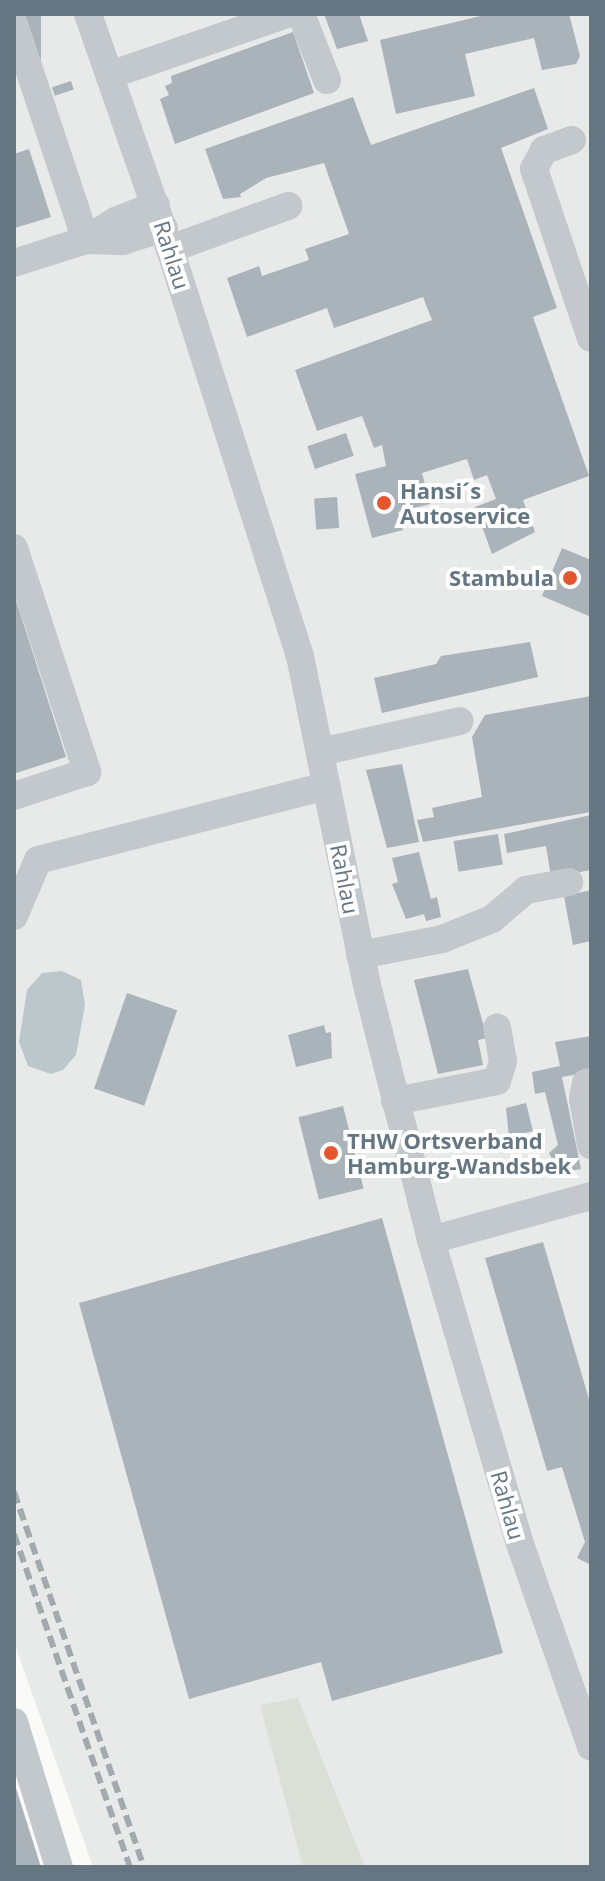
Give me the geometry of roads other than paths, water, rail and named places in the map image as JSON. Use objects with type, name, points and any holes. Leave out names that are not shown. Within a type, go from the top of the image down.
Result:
[{"type":"street","name":"Rahlau","points":[[88,14],[163,227],[300,656],[360,955],[431,1240],[519,1541],[591,1747]]},
{"type":"street","points":[[110,75],[287,14]]},
{"type":"street","points":[[301,14],[327,80]]},
{"type":"street","points":[[14,24],[86,240]]},
{"type":"street","points":[[572,140],[544,150],[534,169],[591,338]]},
{"type":"street","points":[[14,263],[86,240],[123,241],[163,227],[288,206]]},
{"type":"street","points":[[14,548],[87,772],[14,796]]},
{"type":"street","points":[[320,752],[460,721]]},
{"type":"street","points":[[18,894],[38,860],[327,786]]},
{"type":"street","points":[[360,955],[442,939],[492,919],[526,890],[569,882]]},
{"type":"street","points":[[395,1101],[497,1081],[503,1061],[497,1028]]},
{"type":"street","points":[[591,1082],[586,1083],[583,1099],[591,1145]]},
{"type":"street","points":[[431,1240],[591,1196]]},
{"type":"street","points":[[14,1722],[59,1867]]},
{"type":"railway","points":[[14,1492],[144,1867]]},
{"type":"railway","points":[[14,1534],[130,1867]]},
{"type":"place","name":"Hansi´s Autoservice","points":[[384,503]]},
{"type":"place","name":"Stambula","points":[[570,578]]},
{"type":"place","name":"THW Ortsverband Hamburg-Wandsbek","points":[[331,1153]]}]
